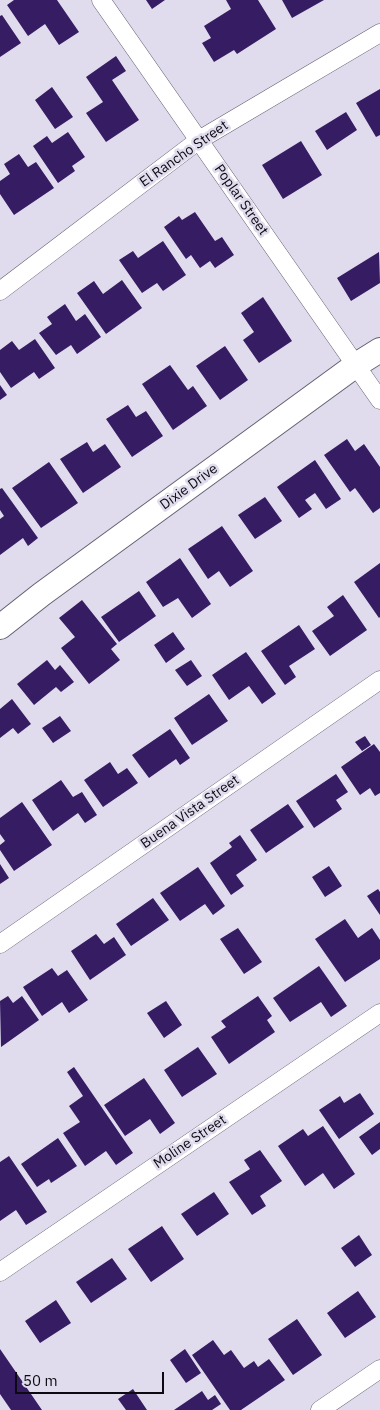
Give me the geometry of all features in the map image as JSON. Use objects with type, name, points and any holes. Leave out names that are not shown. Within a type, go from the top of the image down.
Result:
[{"type":"street","name":"Poplar Street","points":[[101,0],[380,400]]},
{"type":"street","name":"El Rancho Street","points":[[0,291],[199,140],[380,34]]},
{"type":"street","name":"Dixie Drive","points":[[0,627],[42,594],[356,365],[380,350]]},
{"type":"street","name":"Buena Vista Street","points":[[0,944],[380,680]]},
{"type":"street","name":"Moline Street","points":[[0,1272],[380,1013]]},
{"type":"street","points":[[320,1410],[380,1369]]},
{"type":"building","points":[[14,0],[57,0],[79,32],[59,45],[45,24],[28,36],[7,5]]},
{"type":"building","points":[[146,0],[165,0],[152,9]]},
{"type":"building","points":[[226,0],[258,0],[276,29],[237,54],[234,50],[214,62],[202,43],[211,38],[204,26],[231,9]]},
{"type":"building","points":[[282,0],[324,0],[292,18]]},
{"type":"building","points":[[2,15],[21,43],[0,57],[0,16]]},
{"type":"building","points":[[116,56],[126,71],[112,80],[139,120],[106,142],[86,113],[103,102],[86,77]]},
{"type":"building","points":[[52,87],[73,117],[55,129],[35,100]]},
{"type":"building","points":[[380,89],[380,135],[376,137],[356,103]]},
{"type":"building","points":[[346,112],[357,130],[327,150],[315,131]]},
{"type":"building","points":[[68,132],[85,157],[72,166],[75,171],[58,183],[33,146],[47,136],[52,143]]},
{"type":"building","points":[[301,141],[322,175],[283,199],[262,165]]},
{"type":"building","points":[[19,154],[28,167],[36,162],[54,188],[14,215],[0,194],[0,181],[10,174],[4,164]]},
{"type":"building","points":[[195,212],[215,241],[222,237],[234,255],[215,268],[210,261],[200,268],[191,255],[186,259],[164,227],[179,216],[182,220]]},
{"type":"building","points":[[163,241],[186,275],[163,291],[157,283],[142,293],[119,260],[133,251],[138,258]]},
{"type":"building","points":[[379,252],[380,283],[351,301],[337,278]]},
{"type":"building","points":[[122,280],[142,308],[106,334],[77,293],[94,281],[103,294]]},
{"type":"building","points":[[263,297],[292,341],[259,363],[243,340],[254,332],[241,313]]},
{"type":"building","points":[[65,304],[76,321],[85,314],[101,337],[77,354],[71,345],[56,355],[39,333],[52,324],[47,317]]},
{"type":"building","points":[[35,339],[55,368],[39,379],[34,372],[11,388],[0,372],[0,350],[12,341],[19,350]]},
{"type":"building","points":[[225,346],[248,380],[220,400],[196,366]]},
{"type":"building","points":[[170,365],[188,390],[193,386],[207,406],[173,430],[142,384]]},
{"type":"building","points":[[0,385],[7,395],[0,400]]},
{"type":"building","points":[[128,405],[136,417],[146,411],[163,436],[132,457],[106,419]]},
{"type":"building","points":[[347,439],[355,451],[364,444],[380,467],[380,508],[373,513],[355,488],[350,492],[324,455]]},
{"type":"building","points":[[87,442],[93,452],[105,444],[121,467],[83,493],[60,459]]},
{"type":"building","points":[[315,460],[341,499],[326,509],[315,493],[305,500],[312,509],[299,518],[277,487]]},
{"type":"building","points":[[49,462],[78,503],[41,528],[12,488]]},
{"type":"building","points":[[2,488],[38,538],[28,546],[23,538],[0,555],[0,519],[4,516],[0,510],[0,489]]},
{"type":"building","points":[[265,497],[282,521],[255,539],[238,515]]},
{"type":"building","points":[[222,526],[253,571],[230,587],[219,571],[208,579],[188,549]]},
{"type":"building","points":[[180,558],[211,604],[192,618],[178,598],[163,607],[146,582]]},
{"type":"building","points":[[380,563],[380,617],[379,618],[354,582]]},
{"type":"building","points":[[139,591],[156,616],[119,642],[101,617]]},
{"type":"building","points":[[343,595],[367,630],[330,656],[312,631],[334,616],[327,607]]},
{"type":"building","points":[[82,600],[117,644],[111,649],[120,660],[89,684],[61,648],[75,637],[59,618]]},
{"type":"building","points":[[299,625],[315,649],[289,666],[296,677],[285,685],[261,651]]},
{"type":"building","points":[[173,632],[185,649],[166,663],[154,645]]},
{"type":"building","points":[[246,652],[276,694],[262,704],[249,686],[229,700],[212,675]]},
{"type":"building","points":[[47,660],[55,670],[60,665],[74,682],[61,692],[56,687],[34,705],[17,684]]},
{"type":"building","points":[[191,660],[202,676],[187,686],[175,670]]},
{"type":"building","points":[[209,694],[228,721],[192,745],[174,718]]},
{"type":"building","points":[[12,699],[31,724],[18,734],[13,728],[0,738],[0,709]]},
{"type":"building","points":[[60,716],[71,731],[53,743],[42,728]]},
{"type":"building","points":[[170,729],[190,758],[180,765],[176,759],[149,778],[132,755]]},
{"type":"building","points":[[365,736],[371,745],[362,751],[355,742]]},
{"type":"building","points":[[374,744],[380,752],[380,793],[375,796],[370,788],[360,795],[341,767]]},
{"type":"building","points":[[110,762],[118,774],[127,768],[138,783],[103,807],[84,780]]},
{"type":"building","points":[[336,774],[348,792],[336,800],[342,809],[314,828],[296,801]]},
{"type":"building","points":[[61,780],[73,797],[82,792],[97,815],[85,823],[78,813],[53,831],[32,800]]},
{"type":"building","points":[[22,802],[52,845],[14,871],[0,850],[0,845],[5,841],[0,834],[0,818]]},
{"type":"building","points":[[288,804],[304,827],[266,853],[250,830]]},
{"type":"building","points":[[240,835],[257,860],[236,875],[244,886],[231,895],[210,863],[232,847],[229,843]]},
{"type":"building","points":[[0,864],[9,878],[0,884]]},
{"type":"building","points":[[329,866],[342,886],[325,897],[312,877]]},
{"type":"building","points":[[198,867],[225,906],[213,915],[205,904],[180,921],[160,893]]},
{"type":"building","points":[[378,889],[380,892],[380,915],[367,896]]},
{"type":"building","points":[[153,898],[169,920],[131,946],[116,924]]},
{"type":"building","points":[[345,919],[358,938],[372,928],[380,940],[380,959],[345,982],[315,939]]},
{"type":"building","points":[[238,928],[262,962],[244,974],[220,939]]},
{"type":"building","points":[[96,934],[104,944],[114,937],[126,955],[90,980],[71,951]]},
{"type":"building","points":[[319,966],[347,1006],[331,1017],[321,1002],[290,1022],[273,998]]},
{"type":"building","points":[[52,968],[58,976],[67,970],[88,1000],[69,1013],[62,1002],[42,1016],[23,987]]},
{"type":"building","points":[[8,996],[13,1003],[22,996],[39,1020],[1,1047],[0,1001]]},
{"type":"building","points":[[258,996],[272,1016],[267,1020],[275,1032],[229,1064],[211,1037],[226,1027],[221,1021]]},
{"type":"building","points":[[166,1001],[182,1025],[164,1038],[147,1013]]},
{"type":"building","points":[[198,1047],[217,1074],[182,1097],[164,1070]]},
{"type":"building","points":[[74,1067],[133,1153],[116,1165],[106,1151],[85,1166],[63,1133],[80,1122],[69,1106],[83,1096],[67,1072]]},
{"type":"building","points":[[144,1078],[175,1123],[160,1134],[150,1119],[125,1136],[104,1105]]},
{"type":"building","points":[[360,1093],[374,1114],[339,1139],[319,1110],[340,1096],[344,1103]]},
{"type":"building","points":[[380,1122],[380,1149],[372,1155],[359,1137]]},
{"type":"building","points":[[323,1126],[355,1174],[334,1189],[323,1173],[305,1186],[278,1146],[303,1129],[308,1136]]},
{"type":"building","points":[[58,1138],[77,1166],[51,1183],[49,1179],[37,1187],[21,1164]]},
{"type":"building","points":[[260,1150],[282,1181],[260,1196],[266,1206],[252,1215],[229,1182],[250,1169],[244,1160]]},
{"type":"building","points":[[9,1156],[47,1212],[26,1225],[16,1210],[0,1221],[0,1162]]},
{"type":"building","points":[[214,1192],[229,1214],[197,1236],[181,1214]]},
{"type":"building","points":[[162,1226],[184,1259],[151,1282],[128,1249]]},
{"type":"building","points":[[359,1235],[372,1255],[355,1267],[341,1248]]},
{"type":"building","points":[[112,1258],[127,1279],[91,1303],[76,1282]]},
{"type":"building","points":[[358,1291],[376,1317],[345,1338],[327,1313]]},
{"type":"building","points":[[56,1300],[71,1323],[40,1343],[25,1321]]},
{"type":"building","points":[[297,1319],[322,1355],[293,1375],[268,1339]]},
{"type":"building","points":[[213,1340],[224,1355],[231,1350],[244,1368],[254,1361],[258,1367],[269,1359],[285,1380],[241,1410],[230,1410],[192,1355]]},
{"type":"building","points":[[0,1349],[42,1410],[11,1410],[0,1394]]},
{"type":"building","points":[[185,1349],[201,1373],[186,1383],[170,1360]]},
{"type":"building","points":[[133,1389],[147,1410],[126,1410],[118,1399]]},
{"type":"building","points":[[202,1391],[208,1400],[215,1395],[221,1404],[212,1410],[174,1410]]}]
